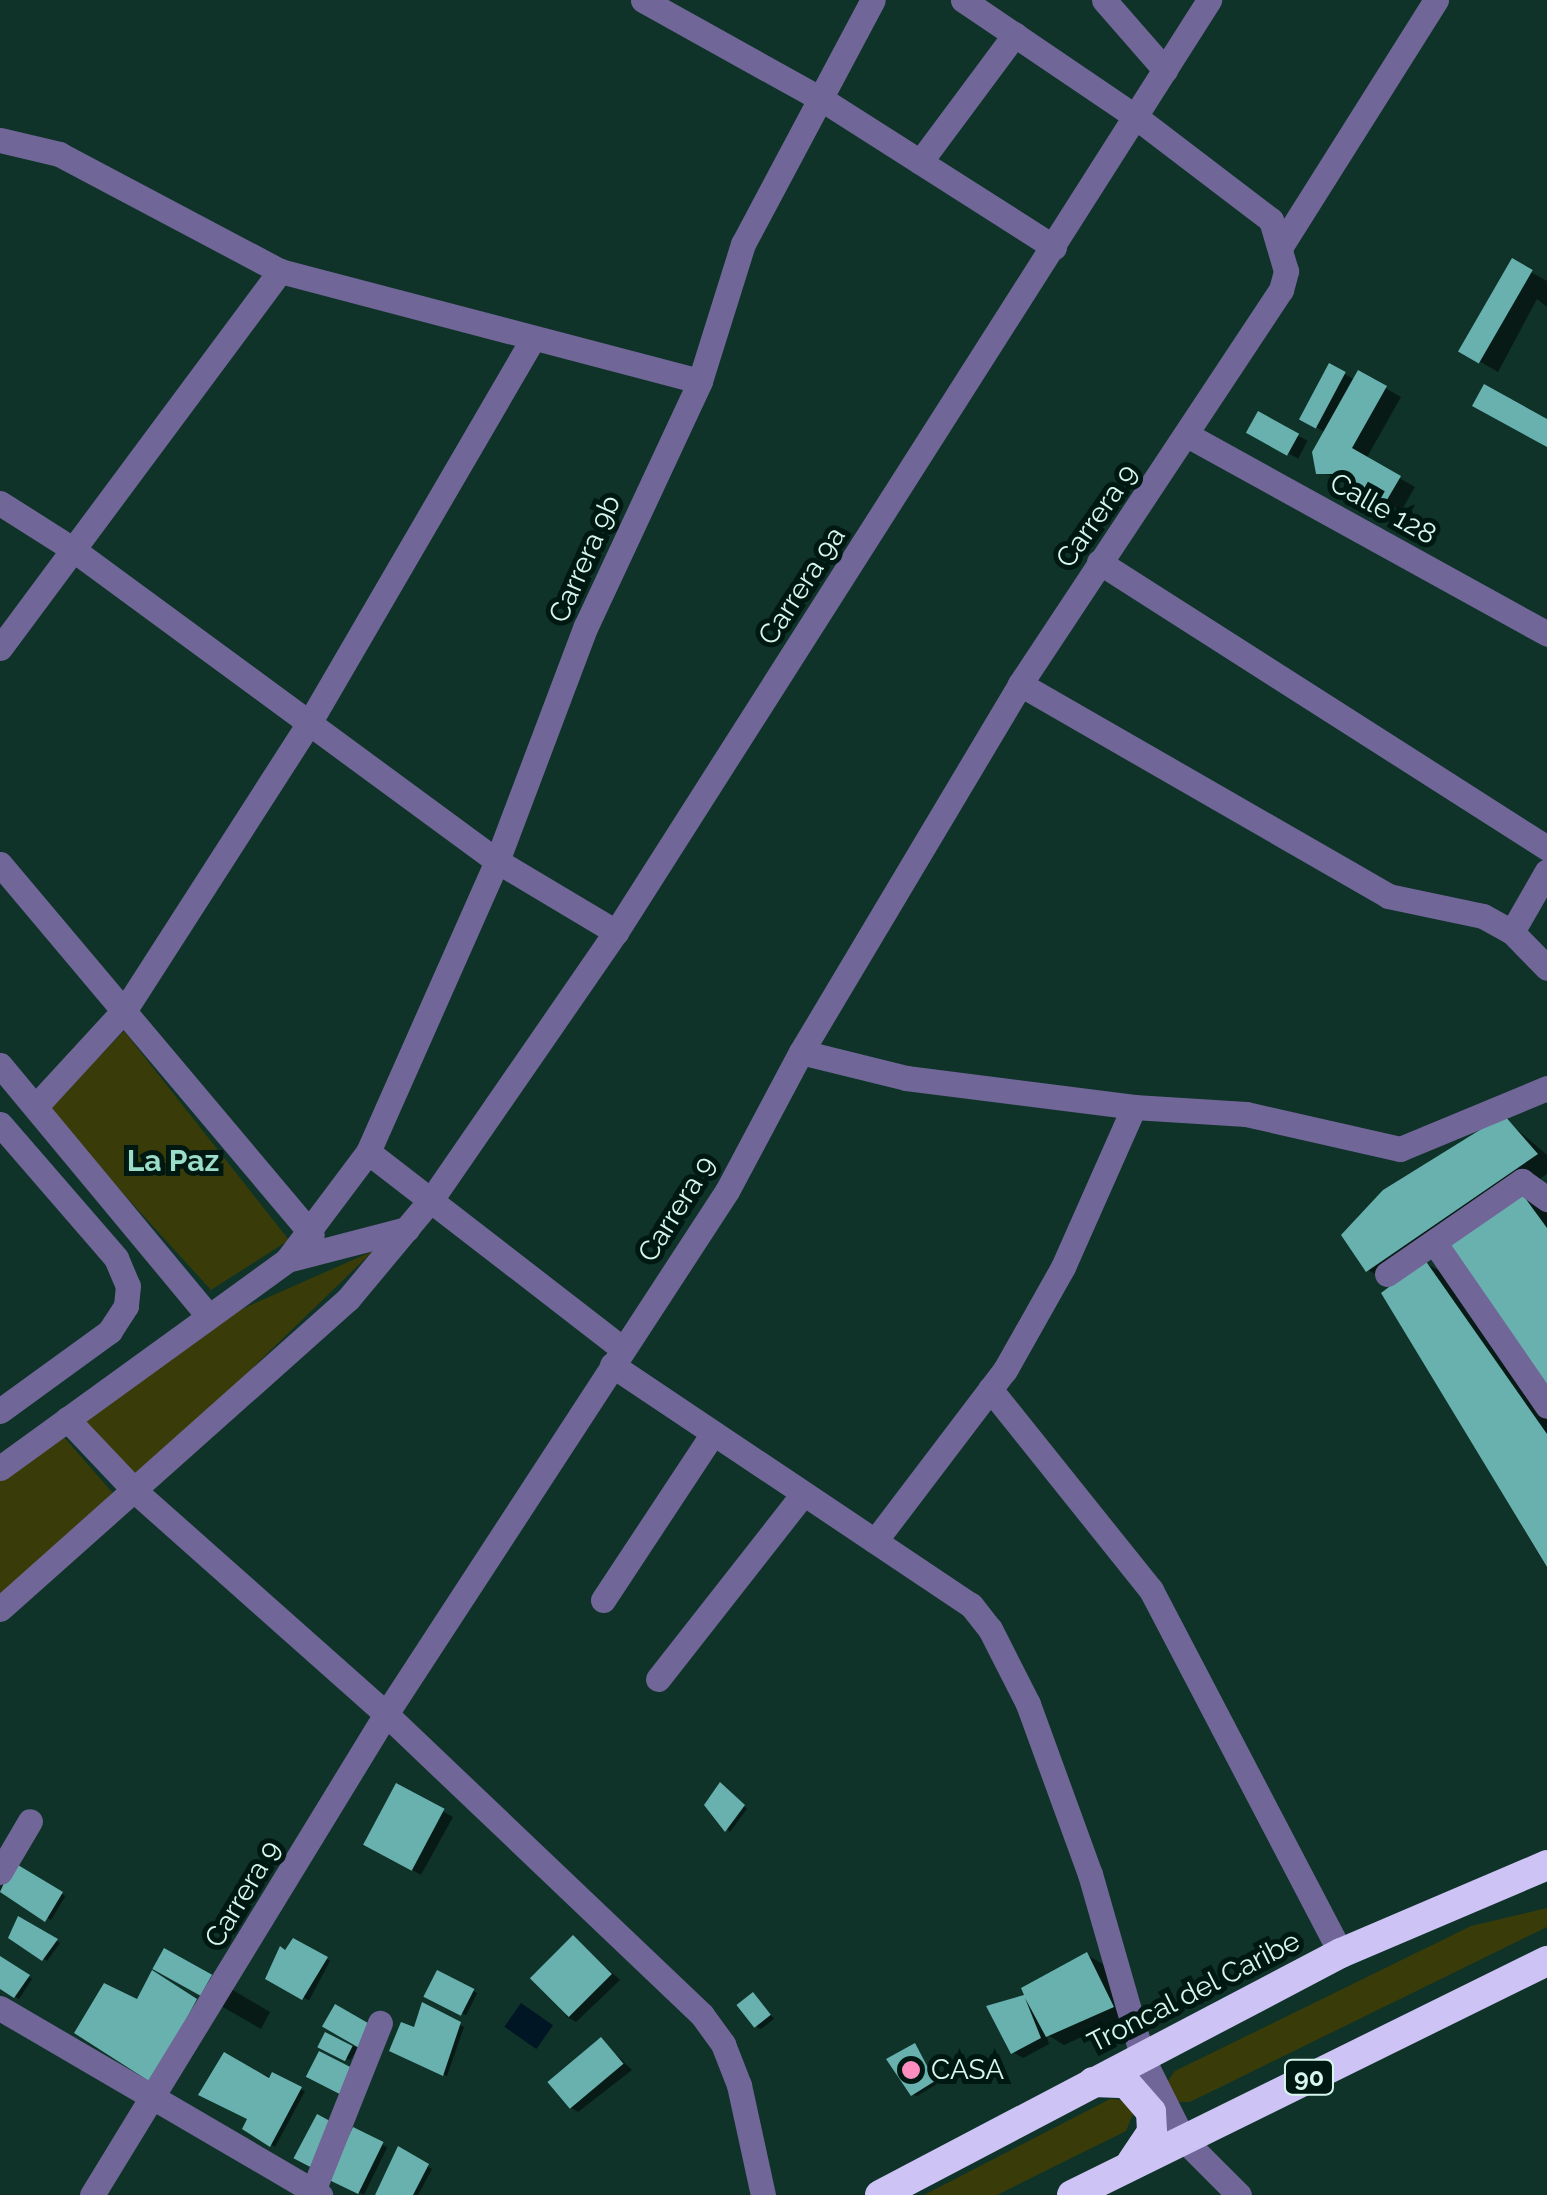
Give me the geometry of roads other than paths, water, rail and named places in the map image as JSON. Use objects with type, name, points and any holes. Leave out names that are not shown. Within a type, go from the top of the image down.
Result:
[{"type":"highway","name":"Troncal del Caribe","points":[[880,2195],[1341,1953],[1547,1865]]},
{"type":"highway","name":"90","points":[[1072,2195],[1547,1961]]},
{"type":"highway","points":[[1086,2084],[1106,2079],[1142,2095],[1152,2132],[1130,2164]]},
{"type":"street","points":[[643,0],[822,100],[1054,247]]},
{"type":"street","name":"Carrera 9b","points":[[287,1260],[312,1234],[368,1152],[497,861],[586,626],[700,381],[743,244],[873,0]]},
{"type":"street","points":[[963,0],[1136,117],[1271,220],[1281,246]]},
{"type":"street","points":[[1104,0],[1164,70]]},
{"type":"street","name":"Carrera 9a","points":[[0,1609],[348,1299],[433,1197],[616,932],[1209,0]]},
{"type":"street","points":[[1281,246],[1436,0]]},
{"type":"street","points":[[920,162],[1015,34]]},
{"type":"street","points":[[0,140],[60,154],[280,271],[700,381]]},
{"type":"street","name":"Carrera 9","points":[[92,2195],[386,1714],[727,1192],[801,1052],[1020,684],[1189,436],[1281,290],[1281,246]]},
{"type":"street","points":[[0,648],[280,271]]},
{"type":"street","points":[[36,1106],[126,1008],[308,725],[533,338]]},
{"type":"street","name":"Calle 128","points":[[1189,436],[1547,634]]},
{"type":"street","points":[[0,504],[71,548],[497,861],[616,932]]},
{"type":"street","points":[[1100,562],[1547,848]]},
{"type":"street","points":[[1020,684],[1388,896],[1483,916],[1512,932],[1547,968]]},
{"type":"street","points":[[0,864],[126,1008],[312,1234]]},
{"type":"street","points":[[1512,932],[1547,872]]},
{"type":"street","points":[[801,1052],[906,1078],[1134,1107],[1246,1114],[1400,1150],[1547,1088]]},
{"type":"street","points":[[0,1066],[206,1313]]},
{"type":"street","points":[[876,1541],[990,1389],[1063,1267],[1134,1107]]},
{"type":"street","points":[[0,1124],[116,1258],[128,1286],[126,1306],[110,1331],[0,1411]]},
{"type":"street","points":[[368,1152],[433,1197],[617,1357],[713,1433],[970,1605],[990,1628],[1028,1704],[1090,1874],[1143,2060],[1184,2139],[1239,2195]]},
{"type":"street","points":[[1387,1274],[1522,1181],[1542,1183]]},
{"type":"street","points":[[0,1468],[206,1313],[287,1260],[407,1229]]},
{"type":"street","points":[[1434,1242],[1547,1406]]},
{"type":"street","points":[[990,1389],[1150,1590],[1341,1953]]},
{"type":"street","points":[[67,1419],[134,1491],[386,1714],[702,2015],[723,2044],[739,2085],[763,2195]]},
{"type":"street","points":[[602,1600],[713,1433]]},
{"type":"street","points":[[658,1679],[803,1494]]},
{"type":"street","points":[[0,1872],[30,1821]]},
{"type":"street","points":[[0,2008],[316,2193],[380,2023]]},
{"type":"water","points":[[521,2003],[553,2025],[536,2049],[504,2027]]},
{"type":"place","name":"CASA","points":[[911,2070]]},
{"type":"district","name":"La Paz","points":[[173,1161]]}]
